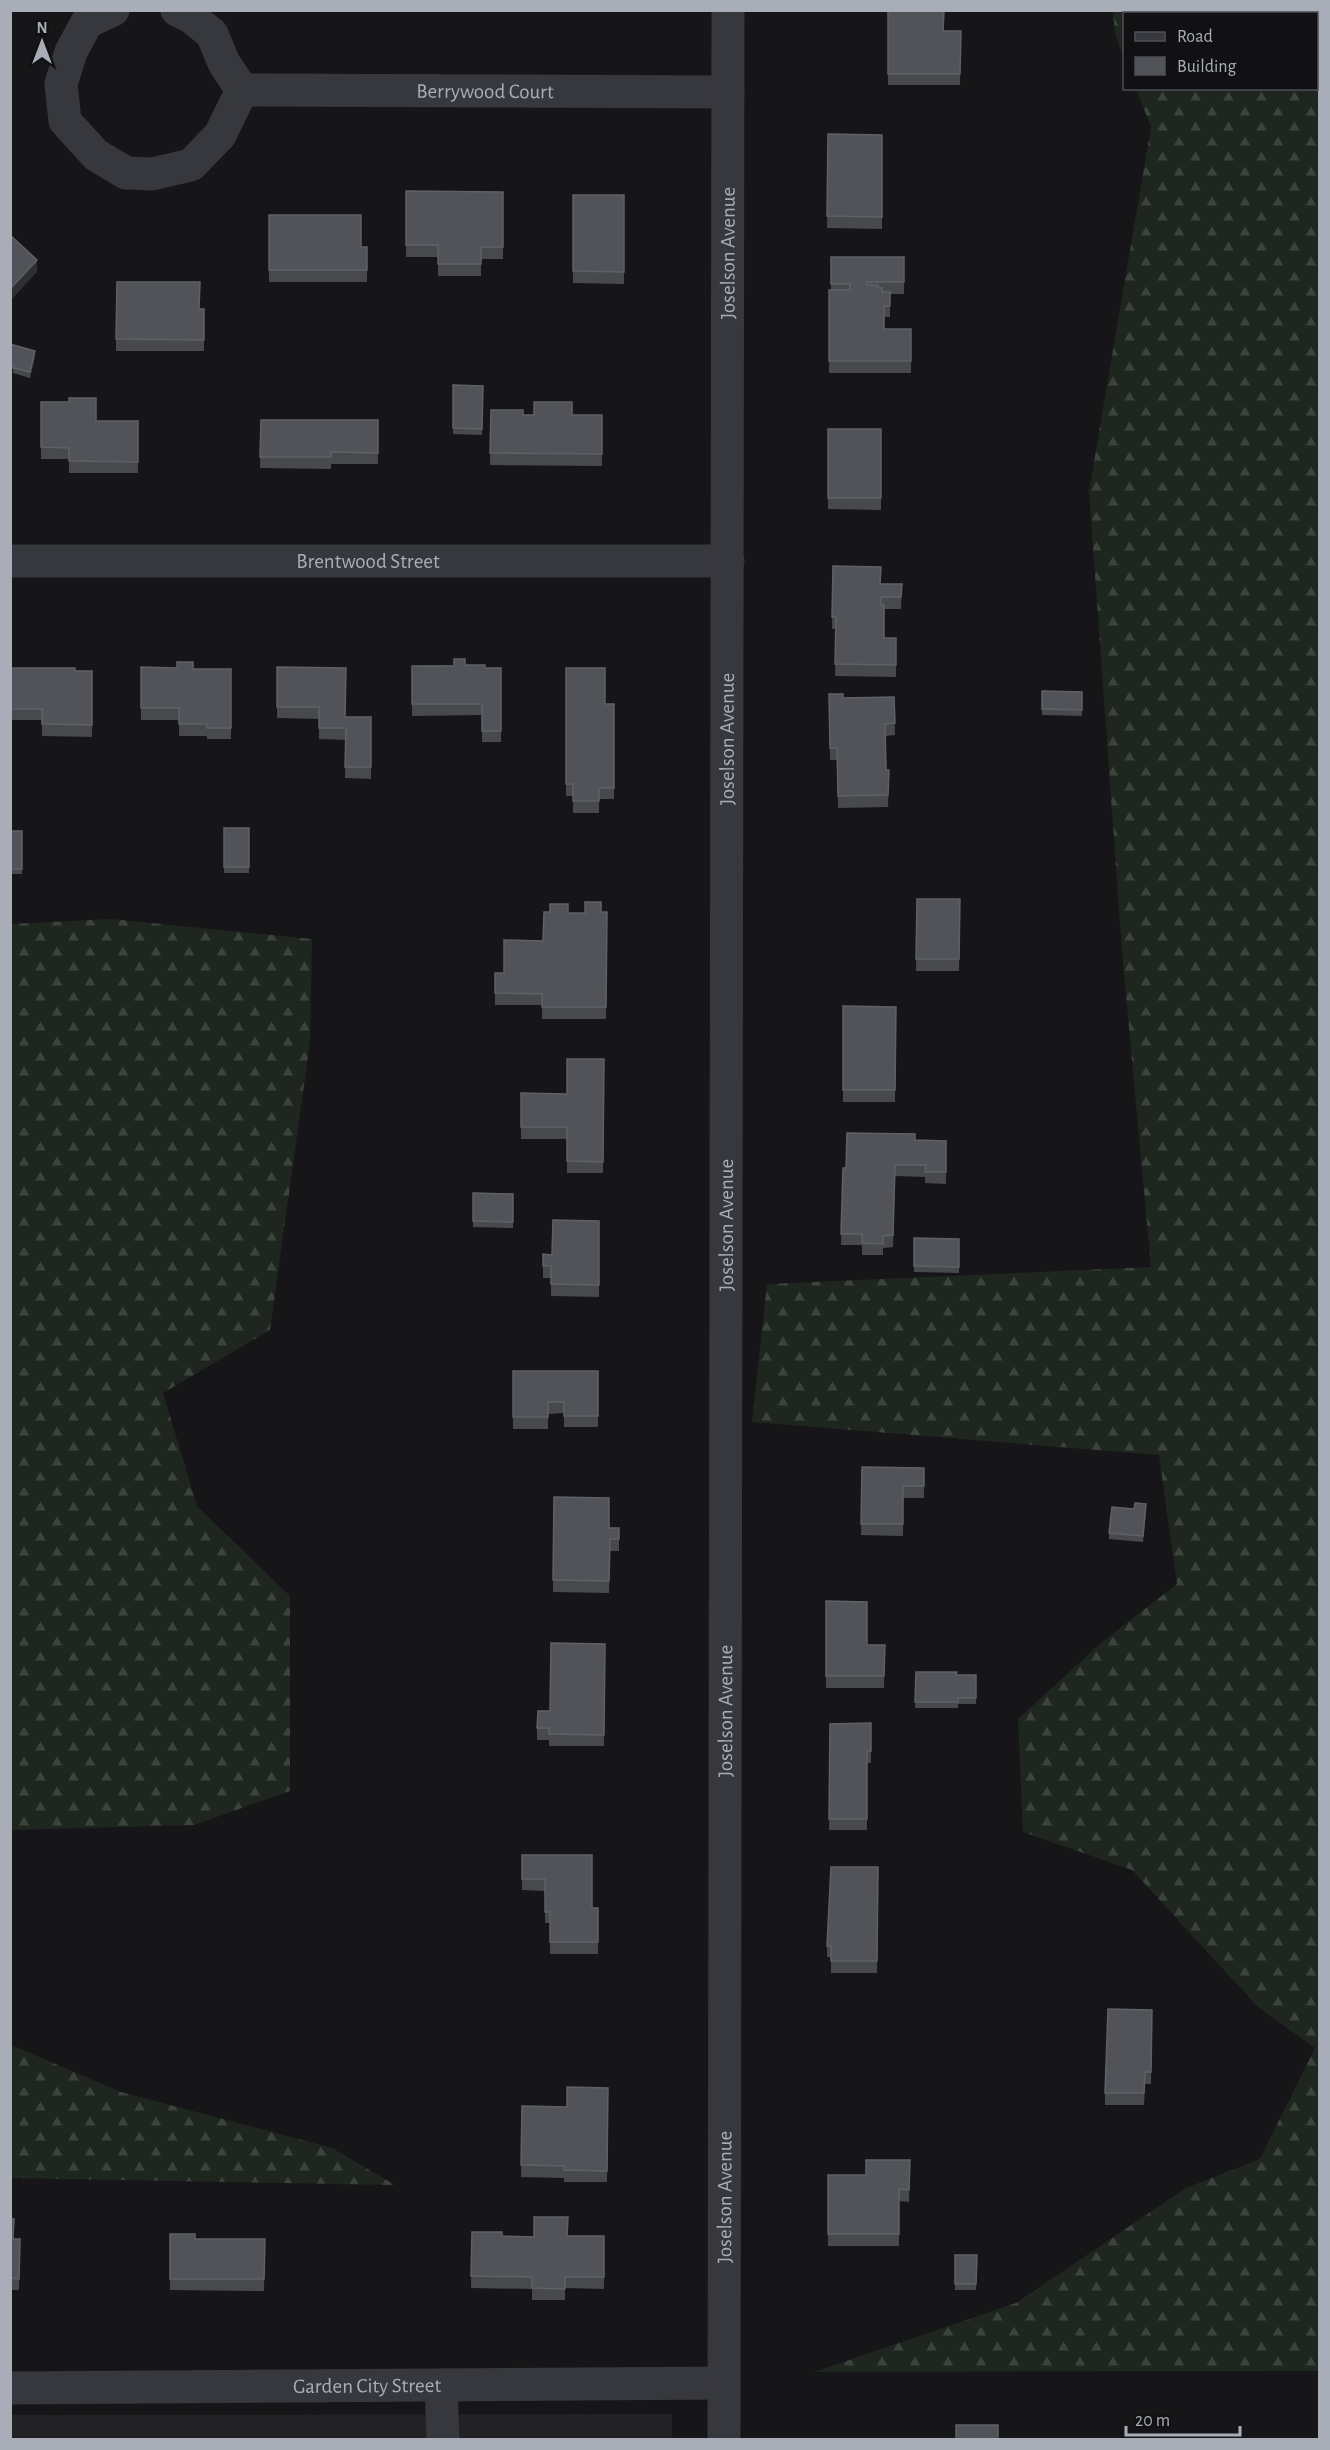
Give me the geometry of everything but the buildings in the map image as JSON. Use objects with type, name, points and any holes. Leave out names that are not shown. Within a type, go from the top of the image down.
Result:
[{"type":"street","points":[[113,10],[87,22],[72,52],[61,84],[65,121],[96,155],[126,173],[152,174],[191,165],[220,135],[242,90],[224,63],[212,34],[191,16],[177,10]]},
{"type":"street","name":"Joselson Avenue","points":[[724,2439],[728,10]]},
{"type":"street","name":"Berrywood Court","points":[[242,90],[728,92]]},
{"type":"street","name":"Brentwood Street","points":[[10,561],[728,561]]},
{"type":"street","name":"Garden City Street","points":[[10,2388],[724,2383]]},
{"type":"street","points":[[441,2385],[443,2439]]},
{"type":"shaded area","points":[[672,2414],[672,2439],[11,2440],[10,2415]]},
{"type":"green space","points":[[1113,11],[1319,11],[1319,2371],[814,2372],[1016,2303],[1186,2188],[1260,2159],[1315,2048],[1258,2007],[1132,1870],[1023,1832],[1018,1719],[1101,1643],[1177,1584],[1159,1455],[752,1422],[767,1284],[1151,1267],[1122,951],[1089,491],[1151,127],[1136,90],[1318,90],[1318,12],[1123,12],[1123,56],[1115,34]]},
{"type":"green space","points":[[111,919],[312,939],[310,1042],[270,1330],[163,1393],[197,1506],[290,1596],[290,1791],[194,1825],[13,1830],[11,1833],[11,924]]},
{"type":"green space","points":[[11,2045],[121,2092],[332,2148],[395,2185],[11,2178]]}]
